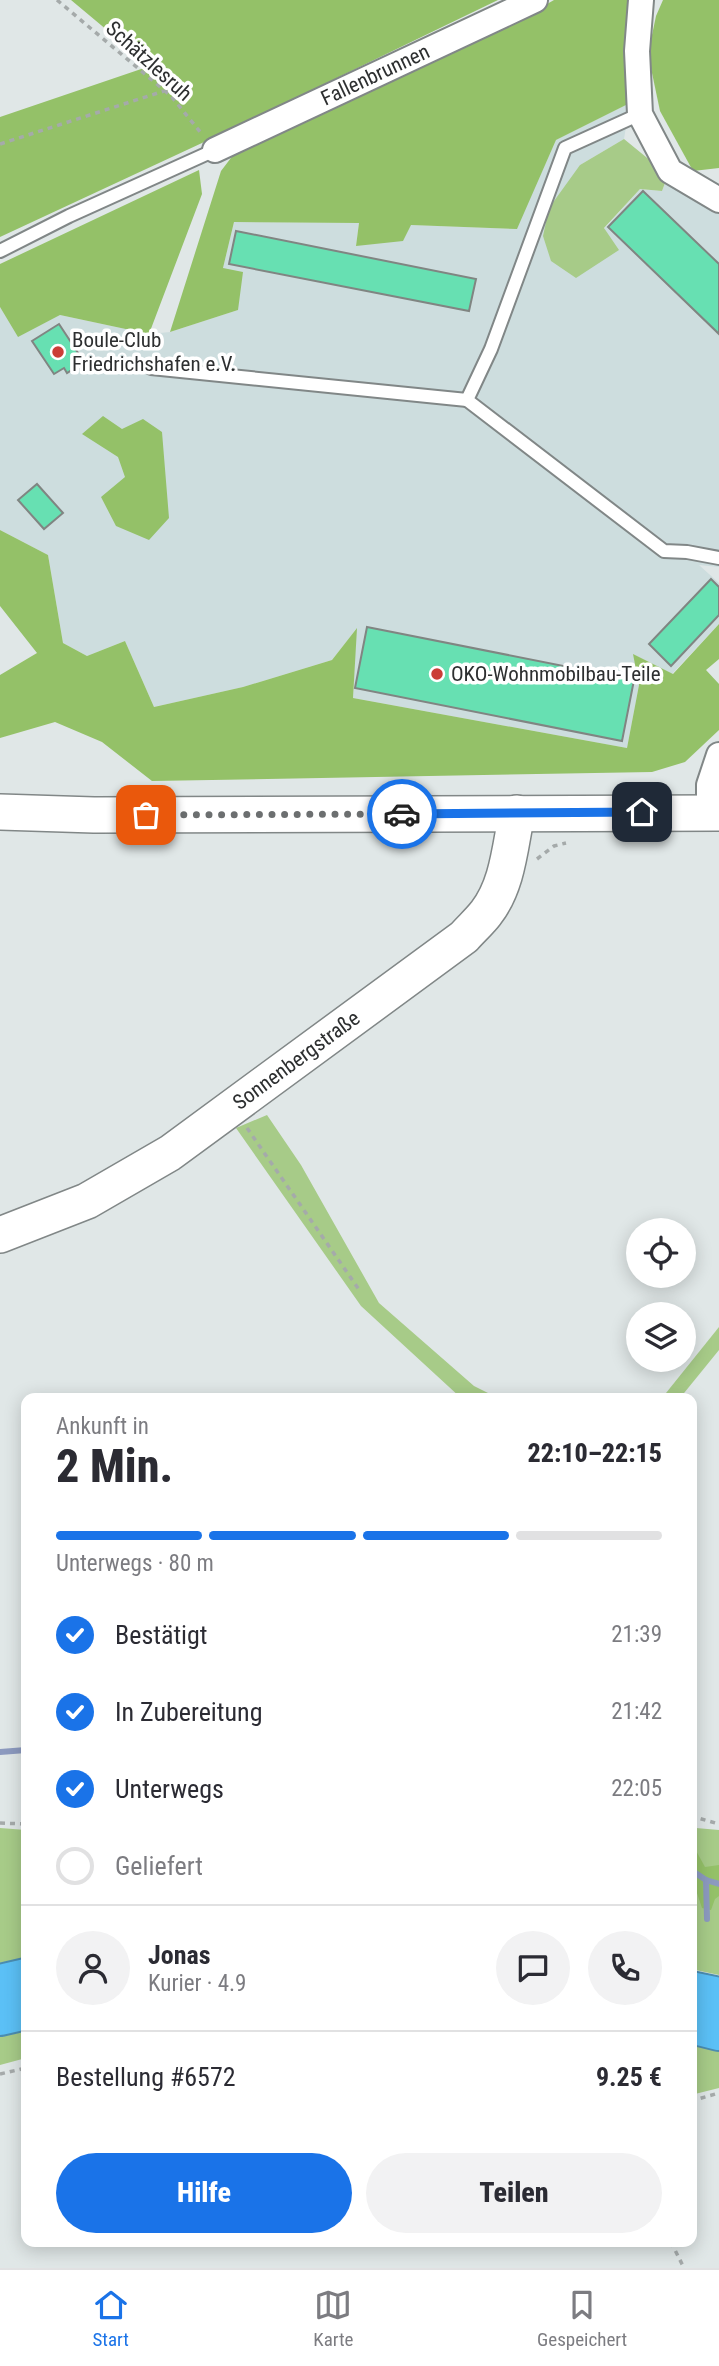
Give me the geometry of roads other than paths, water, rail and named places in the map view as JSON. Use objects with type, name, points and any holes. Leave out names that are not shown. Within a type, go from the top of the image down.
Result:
[{"type":"highway","points":[[0,1984],[21,1979]]},
{"type":"highway","points":[[697,1992],[719,1997]]},
{"type":"highway","points":[[0,2016],[21,2011]]},
{"type":"highway","points":[[697,2026],[719,2031]]},
{"type":"main road","points":[[0,812],[108,815],[714,812]]},
{"type":"main road","name":"Sonnenbergstraße","points":[[0,1235],[87,1201],[170,1153],[464,937],[488,911],[503,878],[510,857],[517,813]]},
{"type":"street","name":"Fallenbrunnen","points":[[215,150],[535,0]]},
{"type":"street","points":[[642,0],[637,51],[640,114],[670,171],[719,200]]},
{"type":"street","points":[[714,812],[709,785],[719,755]]},
{"type":"lane","points":[[467,400],[491,349],[565,148],[640,114]]},
{"type":"lane","points":[[0,251],[69,216],[215,150]]},
{"type":"lane","points":[[150,368],[467,400],[664,551],[719,558]]},
{"type":"waterway","points":[[0,1752],[21,1750]]},
{"type":"waterway","points":[[697,1874],[719,1884]]},
{"type":"waterway","points":[[706,1880],[707,1919]]},
{"type":"place","name":"Boule-Club Friedrichshafen e.V.","points":[[58,352]]},
{"type":"place","name":"OKO-Wohnmobilbau-Teile","points":[[437,674]]}]
